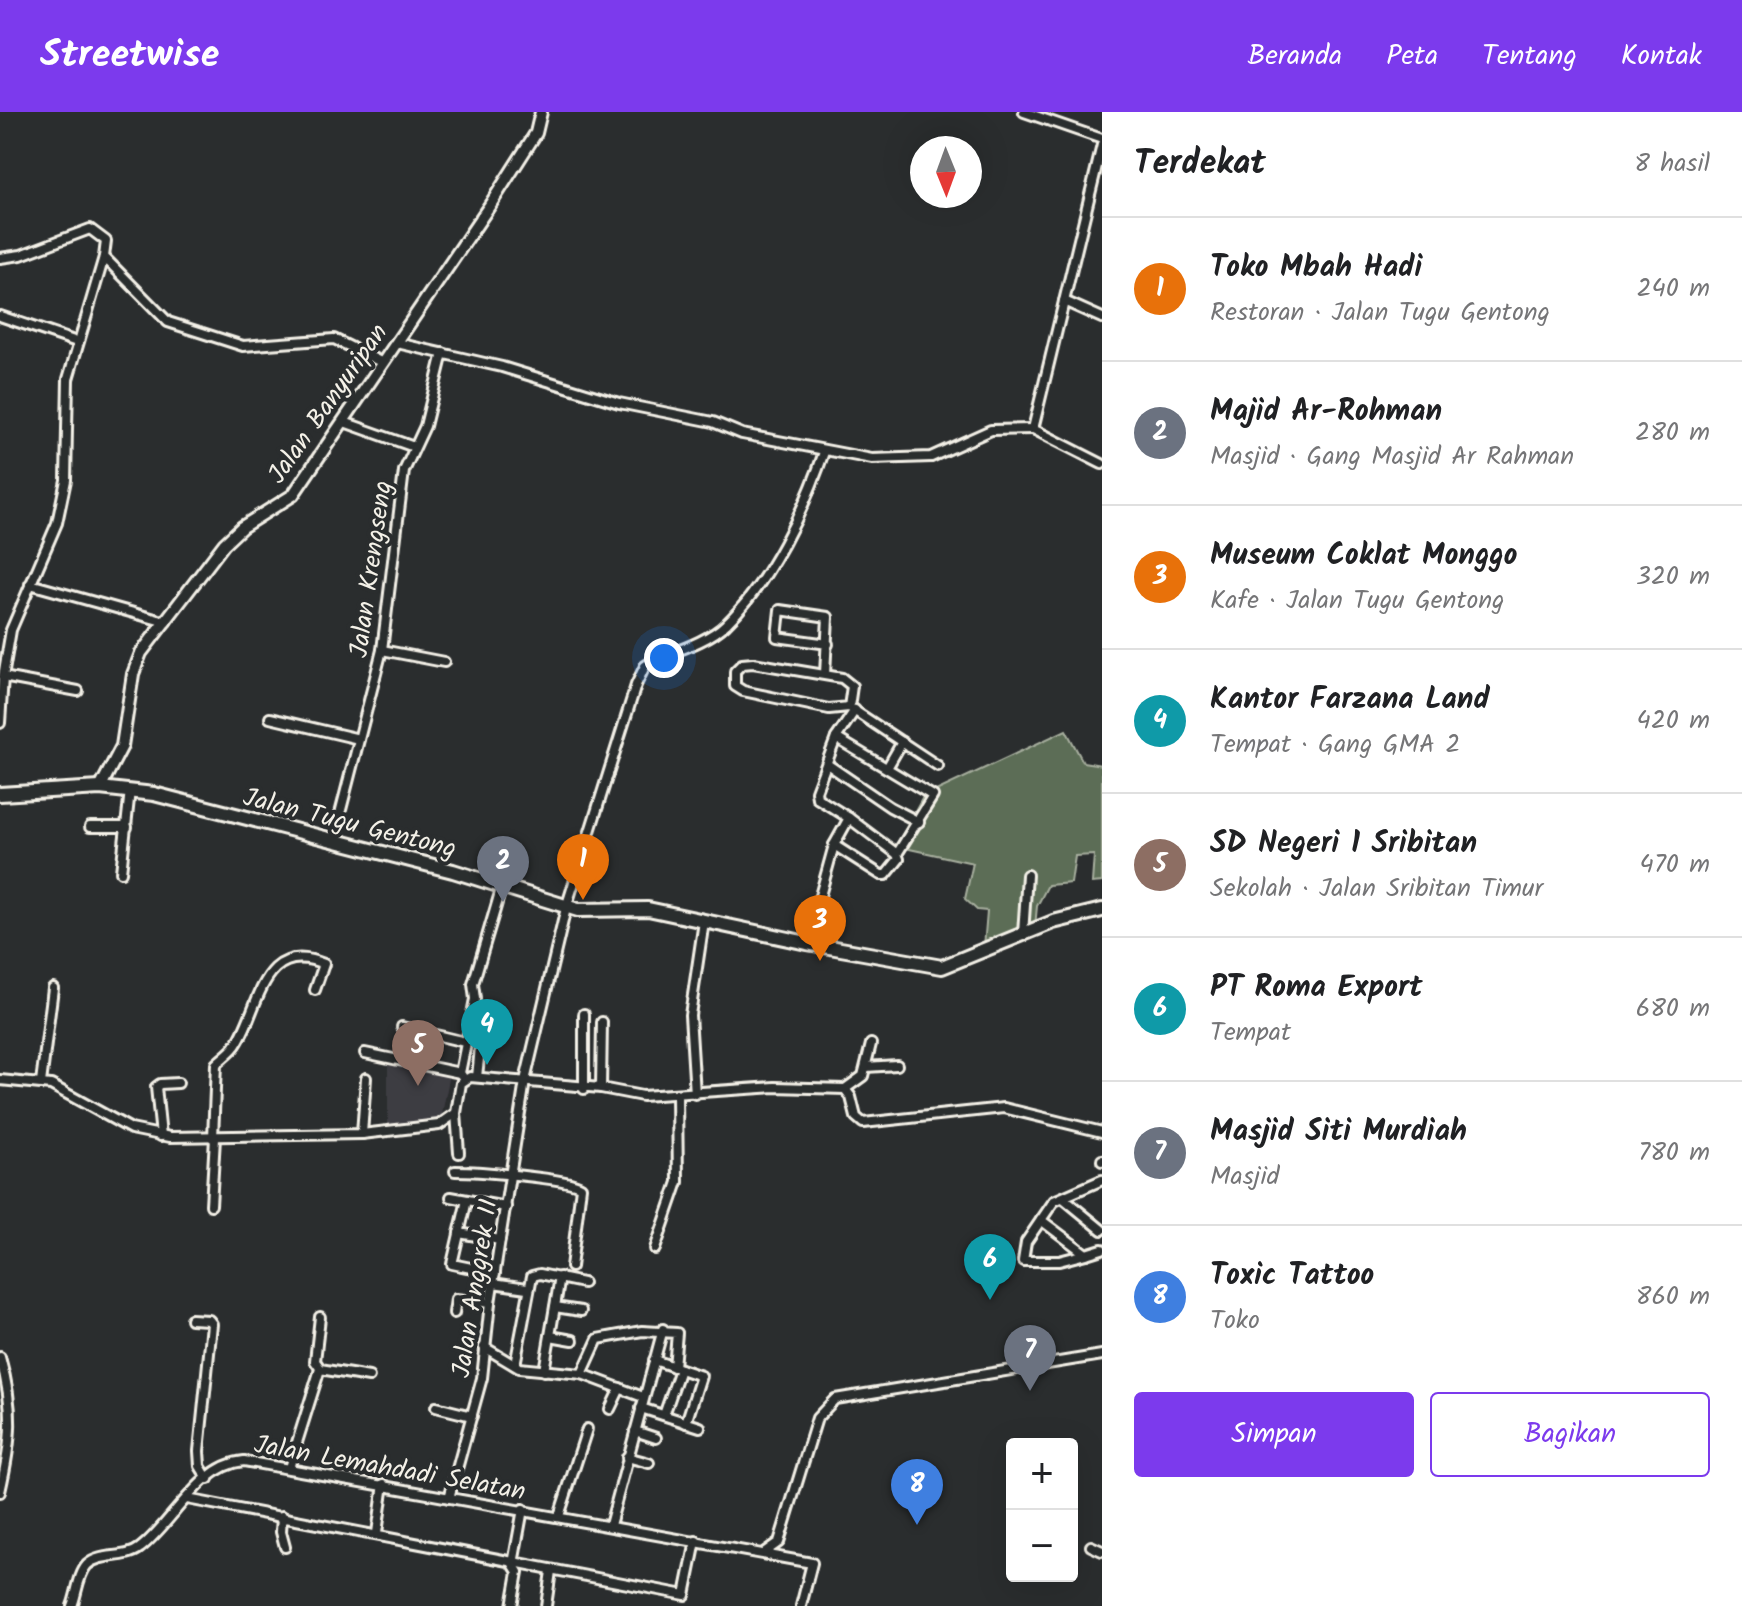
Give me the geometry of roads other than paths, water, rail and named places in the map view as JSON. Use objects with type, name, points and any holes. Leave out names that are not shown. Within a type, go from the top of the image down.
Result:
[{"type":"main road","name":"Jalan Tugu Gentong","points":[[0,794],[100,788],[130,790],[178,799],[502,886],[566,908],[648,909],[807,943],[942,967],[1023,934],[1102,910]]},
{"type":"street","name":"Jalan Banyuripan","points":[[100,788],[122,746],[135,664],[224,544],[242,527],[293,495],[536,133],[541,112]]},
{"type":"street","points":[[1024,112],[1102,139]]},
{"type":"street","points":[[1033,429],[1102,145]]},
{"type":"street","points":[[0,258],[21,255],[90,229],[103,237],[104,257],[77,342],[66,391],[64,491],[50,545],[11,630],[3,677],[0,723]]},
{"type":"street","points":[[104,257],[168,322],[178,327],[194,328],[218,340],[243,346],[334,339],[383,363]]},
{"type":"street","points":[[1064,301],[1102,318]]},
{"type":"street","points":[[0,316],[77,342]]},
{"type":"street","points":[[397,343],[526,373],[619,403],[713,422],[742,434],[824,452],[872,459],[915,459],[939,454],[991,430],[1033,429],[1102,464]]},
{"type":"street","name":"Jalan Krengseng","points":[[333,841],[382,650],[402,486],[414,447],[425,426],[443,353]]},
{"type":"street","points":[[344,422],[414,447]]},
{"type":"street","name":"Jalan Anggrek II","points":[[449,1498],[481,1382],[490,1303],[513,1174],[525,1081],[566,908],[603,781],[641,673],[654,660],[726,624],[767,568],[803,509],[824,452]]},
{"type":"street","points":[[30,584],[166,622]]},
{"type":"street","points":[[825,674],[828,644],[830,621],[827,616],[780,610],[777,637],[828,644]]},
{"type":"street","points":[[382,650],[444,662]]},
{"type":"street","points":[[834,845],[884,876],[899,859],[897,854],[816,796],[836,738],[852,708],[849,682],[825,674],[742,664],[737,667],[734,682],[743,691],[829,709],[852,708],[938,766]]},
{"type":"street","points":[[3,677],[78,691]]},
{"type":"street","points":[[270,718],[359,739]]},
{"type":"street","points":[[836,738],[932,794],[919,822],[897,854]]},
{"type":"street","points":[[887,768],[902,742]]},
{"type":"street","points":[[827,764],[890,807],[919,822]]},
{"type":"street","points":[[121,872],[130,790]]},
{"type":"street","points":[[807,943],[834,845],[849,818]]},
{"type":"street","points":[[90,827],[127,827]]},
{"type":"street","points":[[1023,934],[1027,875]]},
{"type":"street","points":[[459,1153],[456,1113],[465,1042],[475,999],[473,984],[502,886]]},
{"type":"street","points":[[695,1094],[690,1015],[693,976],[704,921]]},
{"type":"street","points":[[211,1205],[216,1064],[238,1042],[259,990],[277,967],[305,959],[324,964],[315,990]]},
{"type":"street","points":[[41,1083],[53,988]]},
{"type":"street","points":[[477,1077],[484,1009]]},
{"type":"street","points":[[584,1014],[584,1089]]},
{"type":"street","points":[[601,1088],[602,1022]]},
{"type":"street","points":[[468,1025],[482,1028]]},
{"type":"street","points":[[402,1027],[465,1042]]},
{"type":"street","points":[[365,1053],[462,1076],[584,1089],[601,1088],[642,1096],[775,1087],[845,1089],[857,1082],[866,1067],[871,1044]]},
{"type":"street","points":[[866,1067],[897,1065]]},
{"type":"street","points":[[362,1134],[366,1078]]},
{"type":"street","points":[[0,1080],[41,1083],[62,1090],[143,1134],[161,1136],[214,1138],[362,1134],[439,1125],[456,1113]]},
{"type":"street","points":[[161,1136],[156,1087],[178,1083]]},
{"type":"street","points":[[845,1089],[851,1097],[856,1117],[863,1123],[1004,1108],[1102,1132]]},
{"type":"street","points":[[655,1249],[678,1182],[677,1095]]},
{"type":"street","points":[[455,1171],[513,1174],[519,1178],[568,1181],[581,1187],[571,1267]]},
{"type":"street","points":[[1102,1180],[1054,1201],[1026,1242],[1023,1261],[1059,1261],[1102,1249]]},
{"type":"street","points":[[451,1197],[506,1207]]},
{"type":"street","points":[[1063,1198],[1102,1230]]},
{"type":"street","points":[[467,1200],[452,1264],[495,1273]]},
{"type":"street","points":[[1041,1220],[1086,1254]]},
{"type":"street","points":[[459,1233],[500,1240]]},
{"type":"street","points":[[515,1365],[527,1288],[536,1274],[583,1283]]},
{"type":"street","points":[[544,1371],[560,1277]]},
{"type":"street","points":[[493,1283],[527,1288]]},
{"type":"street","points":[[454,1313],[456,1299],[490,1303]]},
{"type":"street","points":[[555,1307],[581,1311]]},
{"type":"street","points":[[320,1317],[315,1361],[320,1368],[369,1377]]},
{"type":"street","points":[[191,1319],[209,1320],[212,1324],[199,1451],[200,1466],[208,1479]]},
{"type":"street","points":[[610,1525],[663,1329]]},
{"type":"street","points":[[582,1374],[601,1338],[663,1329],[677,1333],[677,1368],[664,1415]]},
{"type":"street","points":[[550,1336],[573,1340]]},
{"type":"street","points":[[484,1347],[515,1365],[582,1374],[643,1397]]},
{"type":"street","points":[[764,1552],[779,1542],[817,1418],[835,1399],[1102,1355]]},
{"type":"street","points":[[0,1357],[12,1412],[11,1439],[0,1492]]},
{"type":"street","points":[[654,1360],[701,1376],[686,1423]]},
{"type":"street","points":[[289,1468],[320,1368]]},
{"type":"street","points":[[610,1409],[620,1388]]},
{"type":"street","points":[[436,1407],[472,1416]]},
{"type":"street","points":[[641,1408],[700,1427]]},
{"type":"street","points":[[559,1516],[587,1429]]},
{"type":"street","points":[[635,1431],[656,1438]]},
{"type":"street","points":[[627,1457],[649,1463]]},
{"type":"street","name":"Jalan Lemahdadi Selatan","points":[[72,1606],[86,1567],[101,1558],[114,1558],[137,1551],[208,1479],[238,1461],[384,1484],[812,1563],[801,1606]]},
{"type":"street","points":[[377,1533],[384,1484]]},
{"type":"street","points":[[187,1499],[377,1533],[513,1564],[685,1595]]},
{"type":"street","points":[[512,1606],[518,1572],[513,1564],[523,1509]]},
{"type":"street","points":[[282,1516],[281,1532],[285,1547]]},
{"type":"street","points":[[682,1606],[696,1541]]},
{"type":"street","points":[[1091,1546],[1102,1551]]},
{"type":"street","points":[[546,1606],[551,1571]]},
{"type":"place","name":"Toko Mbah Hadi","points":[[583,900]]},
{"type":"place","name":"Majid Ar-Rohman","points":[[503,902]]},
{"type":"place","name":"Museum Coklat Monggo","points":[[820,961]]},
{"type":"place","name":"Kantor Farzana Land","points":[[487,1065]]},
{"type":"place","name":"SD Negeri 1 Sribitan","points":[[418,1086]]},
{"type":"place","name":"PT Roma Export","points":[[990,1300]]},
{"type":"place","name":"Masjid Siti Murdiah","points":[[1030,1391]]},
{"type":"place","name":"Toxic Tattoo","points":[[917,1525]]}]
